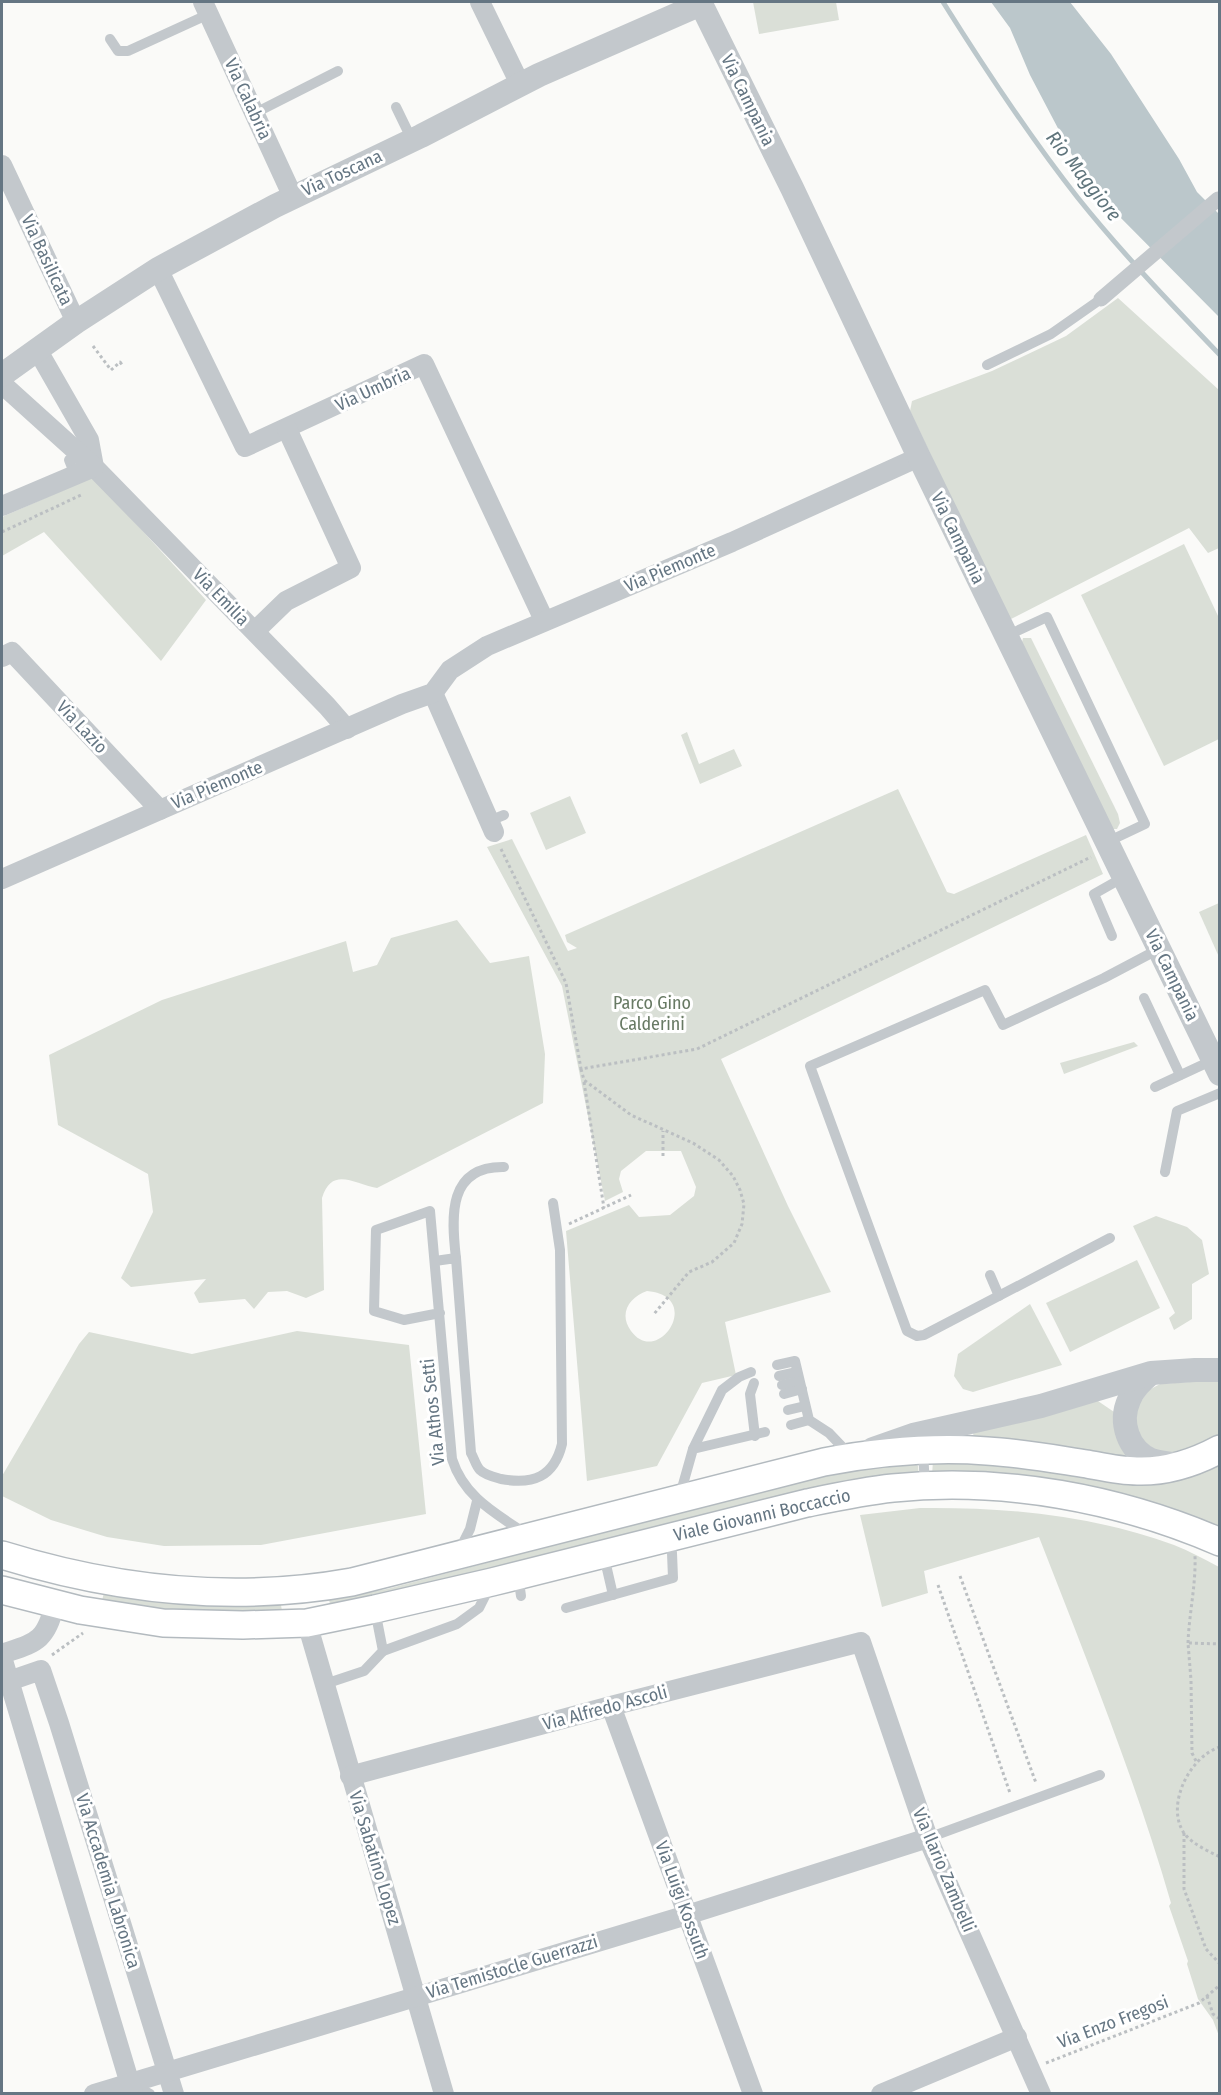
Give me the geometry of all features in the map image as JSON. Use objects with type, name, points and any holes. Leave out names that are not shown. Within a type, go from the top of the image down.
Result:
[{"type":"main road","name":"Viale Giovanni Boccaccio","points":[[2,1555],[62,1572],[115,1583],[229,1593],[301,1589],[352,1582],[457,1557],[824,1462],[856,1456],[922,1450],[985,1451],[1025,1454],[1137,1472],[1182,1465],[1220,1449]]},
{"type":"main road","name":"Viale Giovanni Boccaccio","points":[[2,1590],[55,1605],[163,1623],[234,1625],[307,1623],[510,1584],[598,1554],[852,1494],[925,1486],[1002,1487],[1063,1495],[1153,1516],[1208,1545]]},
{"type":"main road","points":[[55,1605],[62,1572]]},
{"type":"main road","points":[[301,1589],[307,1623]]},
{"type":"street","points":[[480,2],[520,84]]},
{"type":"street","name":"Via Toscana","points":[[2,375],[76,322],[158,269],[293,197],[412,140],[520,84],[701,3]]},
{"type":"street","name":"Via Campania","points":[[701,3],[1006,636],[1104,848],[1124,877],[1216,1067]]},
{"type":"street","name":"Via Calabria","points":[[206,8],[293,197]]},
{"type":"street","name":"Via Basilicata","points":[[2,165],[76,322]]},
{"type":"street","points":[[1101,299],[1218,199]]},
{"type":"street","name":"Via Umbria","points":[[158,269],[245,447],[424,364],[544,620]]},
{"type":"street","points":[[2,506],[72,468],[94,467],[89,440],[38,351]]},
{"type":"street","name":"Via Emilia","points":[[2,384],[94,467],[255,631],[347,729]]},
{"type":"street","points":[[255,631],[286,601],[351,568],[287,429]]},
{"type":"street","name":"Via Piemonte","points":[[2,879],[402,704],[433,693],[450,670],[487,646],[732,542],[919,457]]},
{"type":"street","name":"Via Lazio","points":[[2,657],[12,652],[160,810]]},
{"type":"street","points":[[433,693],[497,827]]},
{"type":"street","name":"Viale Giovanni Boccaccio","points":[[856,1456],[892,1441],[1025,1410],[1151,1373],[1220,1370]]},
{"type":"street","points":[[1151,1373],[1137,1386],[1128,1401],[1125,1416],[1126,1431],[1134,1446],[1144,1456],[1160,1462],[1182,1465]]},
{"type":"street","points":[[2,1656],[32,1643],[48,1628],[55,1605]]},
{"type":"street","name":"Via Sabatino Lopez","points":[[307,1623],[444,2094]]},
{"type":"street","name":"Via Alfredo Ascoli","points":[[350,1776],[861,1642]]},
{"type":"street","name":"Via Ilario Zambelli","points":[[861,1642],[928,1838],[1041,2094]]},
{"type":"street","name":"Via Accademia Labronica","points":[[32,1643],[43,1665],[174,2094]]},
{"type":"street","name":"Via Accademia Labronica","points":[[2,1656],[131,2088]]},
{"type":"street","points":[[9,1680],[43,1665]]},
{"type":"street","name":"Via Luigi Kossuth","points":[[611,1706],[753,2094]]},
{"type":"street","name":"Via Temistocle Guerrazzi","points":[[94,2094],[131,2088],[167,2072],[687,1915],[928,1838]]},
{"type":"street","points":[[881,2094],[1017,2037]]},
{"type":"lane","points":[[110,39],[118,51],[128,51],[206,8]]},
{"type":"lane","points":[[255,113],[338,71]]},
{"type":"lane","points":[[396,107],[412,140]]},
{"type":"lane","points":[[987,365],[1051,334],[1101,299]]},
{"type":"lane","points":[[1006,636],[1047,617],[1145,824],[1104,848]]},
{"type":"lane","points":[[1112,936],[1094,894],[1124,877]]},
{"type":"lane","points":[[1110,1238],[924,1335],[917,1336],[907,1330],[810,1066],[986,990],[1003,1025],[1104,978],[1159,949]]},
{"type":"lane","points":[[1144,998],[1180,1075]]},
{"type":"lane","points":[[1155,1087],[1180,1075],[1216,1067]]},
{"type":"lane","points":[[1165,1172],[1177,1111],[1220,1093]]},
{"type":"lane","points":[[504,1167],[479,1170],[463,1185],[454,1202],[452,1226],[471,1453],[480,1469],[492,1477],[534,1480],[552,1467],[559,1457],[562,1444],[560,1250],[553,1203]]},
{"type":"lane","name":"Via Athos Setti","points":[[440,1313],[404,1320],[374,1311],[376,1230],[430,1211],[440,1313],[452,1459],[456,1473],[477,1501],[531,1538]]},
{"type":"lane","points":[[435,1261],[456,1258]]},
{"type":"lane","points":[[990,1275],[999,1296]]},
{"type":"lane","points":[[799,1381],[780,1380],[795,1360],[809,1420],[856,1456]]},
{"type":"lane","points":[[679,1499],[693,1449],[722,1390],[740,1377],[753,1391],[760,1434],[693,1449]]},
{"type":"lane","points":[[788,1410],[805,1406]]},
{"type":"lane","points":[[791,1425],[809,1420]]},
{"type":"lane","points":[[922,1450],[925,1486]]},
{"type":"lane","points":[[457,1557],[470,1529],[477,1501]]},
{"type":"lane","points":[[566,1608],[673,1578],[672,1553],[668,1536]]},
{"type":"lane","points":[[598,1554],[607,1569],[614,1595]]},
{"type":"lane","points":[[325,1684],[364,1671],[383,1651],[457,1624],[479,1608],[481,1601],[510,1584]]},
{"type":"lane","points":[[375,1609],[383,1651]]},
{"type":"lane","points":[[928,1838],[1100,1775]]},
{"type":"lane","points":[[131,2088],[150,2094]]},
{"type":"path","points":[[93,346],[111,370],[120,362],[123,366]]},
{"type":"path","points":[[2,532],[88,492]]},
{"type":"path","points":[[497,827],[566,983],[604,1208]]},
{"type":"path","points":[[580,1068],[697,1049],[1104,848]]},
{"type":"path","points":[[584,1080],[631,1115],[693,1143],[719,1160],[734,1176],[740,1190],[744,1204],[742,1224],[734,1243],[712,1262],[689,1272],[654,1314]]},
{"type":"path","points":[[663,1131],[663,1156]]},
{"type":"path","points":[[567,1225],[631,1195]]},
{"type":"path","points":[[1196,1761],[1192,1753],[1189,1620],[1196,1578],[1208,1545]]},
{"type":"path","points":[[960,1576],[1036,1784]]},
{"type":"path","points":[[938,1585],[1010,1792]]},
{"type":"path","points":[[43,1665],[87,1630]]},
{"type":"path","points":[[1188,1643],[1220,1644]]},
{"type":"path","points":[[1220,1747],[1206,1752],[1196,1761],[1186,1776],[1179,1799],[1178,1814],[1184,1833],[1184,1889],[1206,1949],[1220,1964]]},
{"type":"path","points":[[1184,1833],[1206,1850],[1220,1857]]},
{"type":"path","points":[[1220,1985],[1208,1996],[1213,2014],[1220,2019]]},
{"type":"path","name":"Via Enzo Fregosi","points":[[1031,2069],[1199,2003],[1208,1996]]},
{"type":"green space","points":[[753,2],[836,2],[839,20],[759,34]]},
{"type":"green space","points":[[1118,298],[1219,390],[1219,548],[1208,553],[1189,528],[1009,620],[910,411],[912,401],[992,371],[1066,336]]},
{"type":"green space","points":[[93,477],[206,600],[161,661],[44,532],[2,556],[2,517]]},
{"type":"green space","points":[[1184,544],[1219,618],[1219,739],[1164,766],[1081,595]]},
{"type":"green space","points":[[1023,638],[1031,638],[1118,814],[1120,823],[1117,829],[1110,829],[1021,646]]},
{"type":"green space","points":[[687,732],[699,764],[734,749],[742,766],[700,784],[681,735]]},
{"type":"green space","name":"Parco Gino Calderini","points":[[898,789],[947,892],[954,894],[1086,835],[1103,874],[721,1059],[788,1206],[831,1292],[725,1322],[736,1375],[702,1383],[657,1466],[587,1481],[566,1231],[629,1205],[639,1217],[670,1215],[694,1196],[696,1187],[681,1151],[646,1151],[621,1171],[619,1179],[623,1192],[605,1201],[562,986],[487,847],[512,839],[568,951],[577,948],[567,942],[565,935]],"holes":[[[647,1291],[664,1296],[673,1305],[675,1316],[671,1327],[663,1336],[653,1341],[642,1340],[631,1331],[627,1324],[628,1307],[636,1297]]]},
{"type":"green space","points":[[570,796],[586,833],[546,850],[530,813]]},
{"type":"green space","points":[[1219,903],[1219,957],[1199,912]]},
{"type":"green space","points":[[457,920],[490,963],[529,956],[545,1054],[543,1103],[377,1188],[345,1180],[332,1182],[326,1188],[322,1198],[324,1290],[306,1298],[287,1291],[268,1292],[254,1309],[245,1299],[199,1303],[194,1293],[206,1279],[131,1287],[121,1278],[153,1212],[148,1174],[58,1125],[49,1055],[162,1000],[346,941],[353,972],[377,965],[391,938]]},
{"type":"green space","points":[[1134,1042],[1138,1046],[1064,1074],[1060,1063]]},
{"type":"green space","points":[[1156,1216],[1187,1227],[1202,1240],[1209,1274],[1192,1284],[1192,1319],[1174,1330],[1169,1318],[1175,1313],[1133,1226]]},
{"type":"green space","points":[[1137,1260],[1160,1308],[1070,1352],[1046,1303]]},
{"type":"green space","points":[[1030,1304],[1062,1365],[973,1392],[963,1389],[954,1376],[958,1354]]},
{"type":"green space","points":[[297,1331],[409,1345],[426,1514],[261,1545],[164,1546],[107,1537],[51,1520],[2,1496],[2,1476],[79,1344],[89,1332],[192,1354]]},
{"type":"green space","points":[[1219,1380],[1219,1438],[1172,1456],[1140,1444],[1134,1411],[1149,1390],[1160,1384]]},
{"type":"green space","points":[[1095,1399],[1117,1414],[1134,1460],[974,1441],[973,1432]]},
{"type":"green space","points":[[933,1460],[1219,1460],[1219,1531],[932,1476]]},
{"type":"green space","points":[[915,1462],[918,1466],[919,1478],[331,1611],[329,1599],[387,1589],[825,1473]]},
{"type":"green space","points":[[920,1508],[1017,1511],[1112,1526],[1174,1545],[1219,1567],[1219,2036],[1213,2020],[1198,1999],[1142,1810],[1039,1537],[924,1571],[928,1593],[882,1607],[860,1515]]},
{"type":"green space","points":[[104,1592],[278,1602],[282,1611],[275,1616],[101,1606]]},
{"type":"shaded area","points":[[991,2],[1070,2],[1111,54],[1179,159],[1197,192],[1219,214],[1219,317],[1114,211],[1072,155],[1030,75],[1010,28]]},
{"type":"waterway","name":"Rio Maggiore","points":[[943,2],[1008,102],[1078,198],[1129,258],[1220,355]]}]
